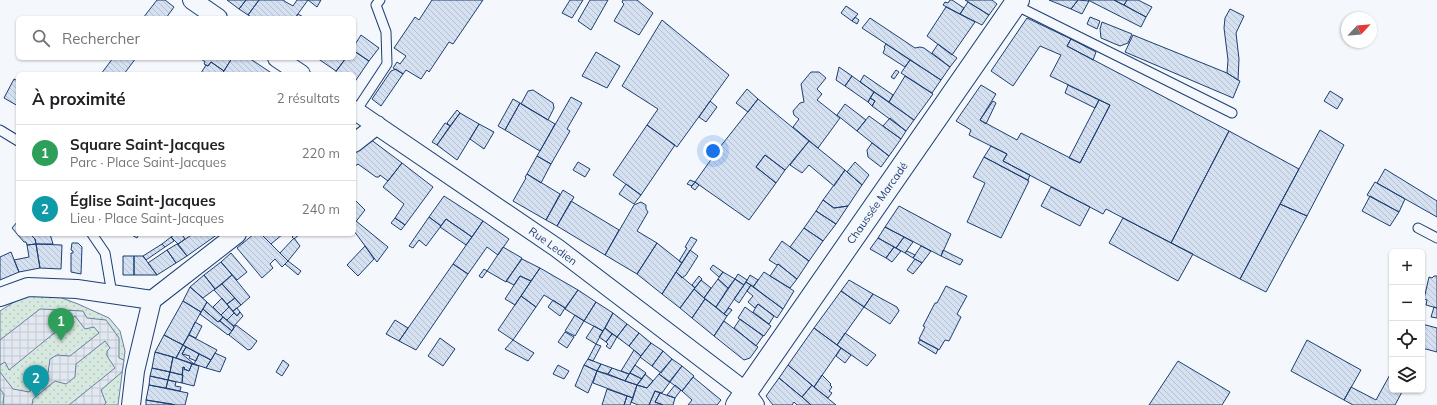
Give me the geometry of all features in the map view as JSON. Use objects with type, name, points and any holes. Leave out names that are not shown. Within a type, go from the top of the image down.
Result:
[{"type":"street","points":[[192,0],[215,16]]},
{"type":"street","name":"Chaussée Marcadé","points":[[746,401],[1017,2]]},
{"type":"street","points":[[280,60],[298,72]]},
{"type":"street","name":"Rue Ledien","points":[[356,111],[557,248],[746,401]]},
{"type":"street","points":[[356,141],[377,125]]},
{"type":"street","points":[[131,405],[135,371],[152,300],[234,236]]},
{"type":"street","points":[[0,297],[28,287],[77,289],[152,300]]},
{"type":"lane","points":[[356,109],[387,64],[386,32],[376,6],[380,0]]},
{"type":"lane","points":[[1017,2],[1232,113]]},
{"type":"lane","points":[[0,130],[16,140]]},
{"type":"lane","points":[[1418,228],[1437,238]]},
{"type":"lane","points":[[93,236],[105,253],[112,294]]},
{"type":"shaded area","points":[[25,295],[54,295],[78,304],[109,318],[120,331],[125,351],[118,405],[0,405],[0,311]]},
{"type":"shaded area","points":[[40,309],[83,311],[87,318],[106,320],[119,338],[119,358],[124,360],[122,372],[101,390],[106,403],[104,405],[69,405],[115,368],[107,356],[107,351],[110,348],[105,341],[76,364],[75,377],[66,384],[55,381],[33,399],[32,405],[3,405],[4,394],[0,389],[0,372],[13,389],[29,392],[48,373],[50,359],[57,355],[70,356],[99,333],[94,327],[85,329],[75,316],[9,370],[5,362],[0,365],[0,340]]},
{"type":"building","points":[[157,0],[165,0],[174,7],[167,16],[145,16]]},
{"type":"building","points":[[227,0],[246,0],[239,9]]},
{"type":"building","points":[[246,0],[259,0],[248,15],[239,9]]},
{"type":"building","points":[[259,0],[284,0],[293,6],[297,0],[308,0],[296,16],[248,15]]},
{"type":"building","points":[[308,0],[321,0],[317,7]]},
{"type":"building","points":[[432,0],[483,0],[453,44],[449,42],[429,72],[427,70],[421,79],[406,70],[403,74],[393,68],[397,62],[400,64],[406,56],[394,48],[415,17],[419,20]]},
{"type":"building","points":[[570,0],[583,0],[572,18],[562,13]]},
{"type":"building","points":[[590,0],[608,0],[591,30],[578,21]]},
{"type":"building","points":[[623,0],[637,0],[653,13],[639,35],[614,21],[624,4],[622,2]]},
{"type":"building","points":[[950,0],[964,8],[960,14],[943,5],[945,2],[948,3]]},
{"type":"building","points":[[965,0],[992,0],[997,4],[989,15]]},
{"type":"building","points":[[1049,0],[1078,0],[1071,9]]},
{"type":"building","points":[[1078,0],[1089,1],[1082,14],[1071,9]]},
{"type":"building","points":[[1088,0],[1114,0],[1146,17],[1141,27]]},
{"type":"building","points":[[1114,0],[1127,0],[1124,5]]},
{"type":"building","points":[[1127,0],[1138,0],[1152,7],[1146,17],[1124,5]]},
{"type":"building","points":[[968,2],[989,15],[982,25],[960,14]]},
{"type":"building","points":[[846,6],[858,14],[852,21],[841,13]]},
{"type":"building","points":[[946,7],[975,22],[952,55],[927,36]]},
{"type":"building","points":[[1230,9],[1244,16],[1236,33],[1239,59],[1238,80],[1227,73],[1228,60],[1224,28],[1225,18]]},
{"type":"building","points":[[855,17],[859,20],[857,24],[852,21]]},
{"type":"building","points":[[1090,17],[1100,21],[1097,29],[1087,24]]},
{"type":"building","points":[[870,18],[915,48],[924,48],[950,67],[941,80],[862,28]]},
{"type":"building","points":[[1027,18],[1071,39],[1067,46],[1229,131],[1171,243],[1106,209],[1103,214],[1003,161],[1007,154],[969,135],[971,130],[956,121],[981,85],[996,94],[980,120],[1017,140],[1021,133],[1080,163],[1110,105],[1050,76],[1061,55],[1040,46],[1013,86],[991,71]]},
{"type":"building","points":[[662,20],[729,75],[677,147],[647,125],[658,109],[622,86]]},
{"type":"building","points":[[1102,22],[1132,34],[1128,43],[1120,46],[1101,38],[1100,29]]},
{"type":"building","points":[[361,35],[379,48],[369,61],[356,52],[356,43]]},
{"type":"building","points":[[1133,35],[1227,73],[1240,81],[1233,98],[1125,52]]},
{"type":"building","points":[[1071,39],[1096,52],[1093,60],[1067,46]]},
{"type":"building","points":[[886,44],[910,60],[905,67],[883,53]]},
{"type":"building","points":[[938,44],[957,58],[950,67],[932,53]]},
{"type":"building","points":[[356,52],[369,61],[356,80],[356,72],[336,72],[345,60],[356,60]]},
{"type":"building","points":[[596,52],[620,66],[607,88],[582,76]]},
{"type":"building","points":[[112,60],[134,60],[126,72],[102,72]]},
{"type":"building","points":[[202,60],[231,60],[224,71],[211,62],[208,66],[204,64],[205,62]]},
{"type":"building","points":[[231,60],[252,60],[270,72],[223,72]]},
{"type":"building","points":[[320,60],[344,60],[336,71]]},
{"type":"building","points":[[910,60],[941,80],[932,93],[901,73]]},
{"type":"building","points":[[211,62],[224,71],[202,72],[206,65],[208,66]]},
{"type":"building","points":[[839,67],[852,76],[845,86],[836,80]]},
{"type":"building","points":[[396,69],[403,74],[381,106],[372,99],[391,71]]},
{"type":"building","points":[[896,70],[899,72],[894,79],[891,77]]},
{"type":"building","points":[[811,72],[819,72],[826,78],[817,89],[822,94],[817,100],[840,118],[818,148],[793,127],[799,119],[794,115],[793,111],[800,103],[804,102],[801,84]]},
{"type":"building","points":[[864,75],[893,95],[889,102],[860,82]]},
{"type":"building","points":[[852,76],[874,92],[868,102],[845,86]]},
{"type":"building","points":[[905,76],[933,94],[914,120],[889,102]]},
{"type":"building","points":[[14,79],[16,80],[16,105],[4,98]]},
{"type":"building","points":[[1068,85],[1099,100],[1095,108],[1065,93]]},
{"type":"building","points":[[747,89],[758,99],[748,112],[736,103]]},
{"type":"building","points":[[533,90],[553,103],[554,108],[548,120],[521,104],[528,91]]},
{"type":"building","points":[[1330,91],[1343,99],[1337,109],[1324,101]]},
{"type":"building","points":[[874,92],[914,120],[906,131],[872,106],[875,101],[870,98]]},
{"type":"building","points":[[571,97],[582,103],[567,129],[570,131],[551,164],[537,156]]},
{"type":"building","points":[[870,98],[875,101],[872,106],[868,102]]},
{"type":"building","points":[[513,99],[520,103],[505,130],[498,126]]},
{"type":"building","points":[[758,99],[809,141],[785,170],[765,155],[756,167],[776,183],[749,220],[695,182],[720,147]]},
{"type":"building","points":[[1099,100],[1110,105],[1080,163],[1069,158]]},
{"type":"building","points":[[710,101],[717,107],[706,122],[699,117]]},
{"type":"building","points":[[993,101],[996,103],[986,124],[980,120]]},
{"type":"building","points":[[520,103],[555,124],[540,151],[505,130]]},
{"type":"building","points":[[845,104],[866,120],[857,131],[837,115]]},
{"type":"building","points":[[457,110],[460,113],[450,126],[447,123]]},
{"type":"building","points":[[460,113],[479,124],[457,160],[437,145]]},
{"type":"building","points":[[869,116],[901,139],[889,156],[857,131]]},
{"type":"building","points":[[890,118],[906,131],[901,139],[883,126]]},
{"type":"building","points":[[445,123],[450,126],[437,145],[432,142]]},
{"type":"building","points":[[479,124],[494,132],[484,149],[470,139]]},
{"type":"building","points":[[647,125],[675,145],[641,195],[613,175]]},
{"type":"building","points":[[1320,130],[1344,145],[1307,216],[1280,204]]},
{"type":"building","points":[[1229,131],[1299,169],[1240,279],[1171,243]]},
{"type":"building","points":[[370,139],[402,163],[388,181],[380,175],[379,177],[376,177],[358,164],[356,166],[356,150]]},
{"type":"building","points":[[809,141],[845,170],[834,186],[809,165],[802,173],[790,165]]},
{"type":"building","points":[[872,143],[889,156],[881,167],[868,157],[867,150]]},
{"type":"building","points":[[991,146],[1007,154],[1003,161],[1030,175],[1028,180],[984,157]]},
{"type":"building","points":[[765,155],[785,170],[776,183],[756,167]]},
{"type":"building","points":[[537,156],[551,164],[541,183],[527,174]]},
{"type":"building","points":[[984,157],[1029,181],[1001,238],[967,222],[985,183],[973,177]]},
{"type":"building","points":[[578,162],[590,169],[585,177],[573,170]]},
{"type":"building","points":[[855,162],[869,175],[862,185],[847,172]]},
{"type":"building","points":[[402,163],[433,187],[405,225],[395,218],[404,204],[383,187]]},
{"type":"building","points":[[1385,169],[1437,201],[1437,217],[1377,183]]},
{"type":"building","points":[[845,170],[862,185],[848,206],[834,208],[823,200]]},
{"type":"building","points":[[527,174],[560,194],[546,220],[513,201]]},
{"type":"building","points":[[690,180],[695,182],[692,186],[687,184]]},
{"type":"building","points":[[695,182],[699,185],[695,190],[691,187]]},
{"type":"building","points":[[1375,182],[1405,199],[1399,212],[1367,195]]},
{"type":"building","points":[[626,184],[641,195],[634,204],[619,194]]},
{"type":"building","points":[[1051,187],[1090,207],[1080,226],[1041,206]]},
{"type":"building","points":[[563,190],[574,197],[557,226],[546,220]]},
{"type":"building","points":[[444,196],[483,221],[472,237],[446,219],[441,226],[429,217]]},
{"type":"building","points":[[1370,196],[1399,212],[1390,226],[1362,211]]},
{"type":"building","points":[[823,200],[834,208],[848,206],[836,224],[816,211]]},
{"type":"building","points":[[356,201],[365,210],[356,221]]},
{"type":"building","points":[[571,201],[619,230],[605,255],[557,226]]},
{"type":"building","points":[[641,202],[646,205],[648,212],[637,231],[657,243],[637,274],[605,255],[634,205]]},
{"type":"building","points":[[1280,204],[1307,216],[1266,292],[1240,279]]},
{"type":"building","points":[[899,206],[951,234],[941,256],[885,227]]},
{"type":"building","points":[[816,211],[836,224],[823,241],[804,228]]},
{"type":"building","points":[[429,217],[441,226],[426,246],[419,240],[413,248],[409,246]]},
{"type":"building","points":[[395,218],[405,225],[401,230],[391,223]]},
{"type":"building","points":[[1123,218],[1193,254],[1178,281],[1109,243]]},
{"type":"building","points":[[446,219],[472,237],[466,245],[440,227]]},
{"type":"building","points":[[356,221],[388,247],[377,262],[356,234]]},
{"type":"building","points":[[483,221],[509,239],[498,255],[487,247],[468,274],[453,264]]},
{"type":"building","points":[[16,223],[16,233],[12,228]]},
{"type":"building","points":[[885,227],[904,237],[896,248],[878,238]]},
{"type":"building","points":[[804,228],[823,241],[809,261],[790,247]]},
{"type":"building","points":[[19,236],[32,236],[35,239],[36,244],[27,245],[26,242],[24,242]]},
{"type":"building","points":[[32,236],[51,236],[53,244],[36,244],[35,239]]},
{"type":"building","points":[[183,236],[185,239],[178,244],[171,237]]},
{"type":"building","points":[[190,236],[215,236],[187,256],[178,244]]},
{"type":"building","points":[[252,236],[263,236],[288,261],[282,267],[275,259],[270,264],[273,268],[262,278],[237,248]]},
{"type":"building","points":[[263,236],[281,236],[271,244]]},
{"type":"building","points":[[171,237],[174,241],[165,247],[162,244]]},
{"type":"building","points":[[691,237],[697,240],[682,263],[679,261],[687,248],[685,247]]},
{"type":"building","points":[[904,237],[913,242],[905,253],[896,248]]},
{"type":"building","points":[[294,238],[300,246],[288,261],[280,253]]},
{"type":"building","points":[[878,238],[894,247],[886,258],[870,249]]},
{"type":"building","points":[[782,241],[809,261],[797,279],[778,264],[777,265],[769,260]]},
{"type":"building","points":[[72,243],[78,243],[82,247],[81,274],[71,272],[71,253],[73,253],[71,250]]},
{"type":"building","points":[[657,243],[682,263],[662,294],[637,274]]},
{"type":"building","points":[[36,244],[62,245],[61,269],[40,268]]},
{"type":"building","points":[[36,244],[40,268],[19,272],[14,260],[29,257],[27,245]]},
{"type":"building","points":[[162,244],[165,247],[146,260],[143,256]]},
{"type":"building","points":[[177,244],[187,256],[176,263],[167,250]]},
{"type":"building","points":[[365,246],[374,259],[358,276],[347,265]]},
{"type":"building","points":[[921,246],[931,251],[922,263],[913,258]]},
{"type":"building","points":[[503,247],[522,258],[506,282],[487,271]]},
{"type":"building","points":[[894,247],[901,251],[892,262],[886,258]]},
{"type":"building","points":[[167,250],[176,263],[157,275],[148,263]]},
{"type":"building","points":[[690,250],[698,256],[686,275],[682,278],[676,272]]},
{"type":"building","points":[[943,250],[963,260],[960,265],[941,256]]},
{"type":"building","points":[[907,251],[915,255],[913,258],[905,253]]},
{"type":"building","points":[[11,252],[19,272],[0,280],[0,257]]},
{"type":"building","points":[[231,253],[247,272],[237,280],[221,262]]},
{"type":"building","points":[[123,256],[134,256],[134,275],[123,275]]},
{"type":"building","points":[[134,256],[143,256],[157,275],[134,275]]},
{"type":"building","points":[[522,259],[540,268],[531,281],[520,276],[514,285],[506,281]]},
{"type":"building","points":[[915,259],[922,263],[913,274],[907,270]]},
{"type":"building","points":[[288,261],[301,271],[298,275],[285,264]]},
{"type":"building","points":[[221,262],[232,275],[215,289],[204,275]]},
{"type":"building","points":[[453,264],[468,274],[416,350],[399,341]]},
{"type":"building","points":[[778,264],[797,279],[790,288],[770,276]]},
{"type":"building","points":[[713,265],[723,272],[719,277],[710,269]]},
{"type":"building","points":[[540,268],[578,290],[565,308],[544,295],[536,307],[521,296]]},
{"type":"building","points":[[484,269],[487,271],[482,278],[479,276]]},
{"type":"building","points":[[676,272],[695,288],[680,308],[662,294]]},
{"type":"building","points":[[723,272],[735,279],[728,288],[718,279]]},
{"type":"building","points":[[764,272],[794,291],[783,309],[753,287]]},
{"type":"building","points":[[738,274],[747,280],[744,285],[735,279]]},
{"type":"building","points":[[204,275],[215,289],[203,298],[190,287]]},
{"type":"building","points":[[232,275],[250,297],[241,305],[222,284]]},
{"type":"building","points":[[750,275],[758,280],[753,287],[746,282]]},
{"type":"building","points":[[520,276],[531,281],[515,305],[505,299]]},
{"type":"building","points":[[699,276],[702,279],[695,288],[692,285]]},
{"type":"building","points":[[1437,276],[1437,308],[1426,305],[1427,300],[1425,299],[1429,277],[1432,278]]},
{"type":"building","points":[[718,279],[728,288],[716,307],[704,298]]},
{"type":"building","points":[[735,279],[744,285],[724,314],[716,307]]},
{"type":"building","points":[[701,280],[711,288],[704,298],[694,289]]},
{"type":"building","points":[[849,280],[873,294],[864,307],[841,291]]},
{"type":"building","points":[[746,282],[751,285],[739,303],[734,299]]},
{"type":"building","points":[[222,284],[235,298],[227,304],[214,290]]},
{"type":"building","points":[[751,285],[783,309],[777,318],[758,304],[755,308],[748,302],[753,296],[747,291]]},
{"type":"building","points":[[946,286],[967,296],[957,314],[961,317],[949,341],[945,340],[939,350],[919,339],[925,327],[923,326]]},
{"type":"building","points":[[190,287],[207,302],[201,312],[183,301]]},
{"type":"building","points":[[694,289],[705,299],[692,318],[680,308]]},
{"type":"building","points":[[578,290],[596,302],[584,321],[565,309]]},
{"type":"building","points":[[841,291],[864,307],[837,345],[814,328]]},
{"type":"building","points":[[873,294],[897,307],[899,311],[890,324],[864,307]]},
{"type":"building","points":[[521,296],[536,307],[513,340],[498,330]]},
{"type":"building","points":[[222,298],[229,307],[221,315],[213,307]]},
{"type":"building","points":[[235,298],[241,305],[233,311],[227,304]]},
{"type":"building","points":[[705,299],[727,316],[714,336],[692,318]]},
{"type":"building","points":[[553,300],[565,308],[560,316],[548,307]]},
{"type":"building","points":[[183,301],[201,312],[183,345],[164,335]]},
{"type":"building","points":[[207,302],[223,317],[218,322],[203,309]]},
{"type":"building","points":[[596,302],[613,313],[603,331],[584,321]]},
{"type":"building","points":[[758,304],[774,316],[769,324],[753,312]]},
{"type":"building","points":[[229,307],[234,313],[227,320],[221,315]]},
{"type":"building","points":[[745,307],[771,326],[764,336],[738,318]]},
{"type":"building","points":[[1434,307],[1437,308],[1437,318],[1431,317]]},
{"type":"building","points":[[237,308],[240,312],[237,316],[233,311]]},
{"type":"building","points":[[729,308],[732,310],[727,316],[724,314]]},
{"type":"building","points":[[203,309],[218,322],[220,321],[232,331],[228,335],[200,314]]},
{"type":"building","points":[[240,312],[243,316],[234,326],[227,320],[234,313],[237,316]]},
{"type":"building","points":[[613,313],[627,324],[617,337],[605,328]]},
{"type":"building","points":[[575,315],[584,321],[575,336],[565,331]]},
{"type":"building","points":[[223,317],[234,327],[232,331],[220,321]]},
{"type":"building","points":[[740,319],[763,336],[756,346],[734,328]]},
{"type":"building","points":[[395,320],[408,328],[399,341],[386,334]]},
{"type":"building","points":[[724,321],[758,347],[750,358],[744,360],[714,336]]},
{"type":"building","points":[[195,322],[202,326],[196,338],[189,335]]},
{"type":"building","points":[[627,324],[639,333],[629,346],[617,337]]},
{"type":"building","points":[[236,325],[257,341],[251,349],[248,350],[229,335]]},
{"type":"building","points":[[1425,325],[1437,328],[1437,352],[1425,349]]},
{"type":"building","points":[[594,326],[603,331],[596,344],[586,338]]},
{"type":"building","points":[[605,328],[612,334],[606,342],[599,337]]},
{"type":"building","points":[[814,328],[841,348],[814,387],[788,365]]},
{"type":"building","points":[[565,332],[574,337],[567,348],[558,342]]},
{"type":"building","points":[[639,333],[651,343],[641,356],[629,346]]},
{"type":"building","points":[[845,333],[876,355],[867,366],[837,345]]},
{"type":"building","points":[[612,334],[617,337],[610,349],[606,346],[608,344],[606,342]]},
{"type":"building","points":[[164,335],[183,345],[176,358],[155,352]]},
{"type":"building","points":[[189,335],[217,350],[211,360],[183,345]]},
{"type":"building","points":[[440,338],[455,349],[443,366],[428,356]]},
{"type":"building","points":[[513,340],[534,353],[528,361],[505,349]]},
{"type":"building","points":[[920,340],[938,349],[936,354],[918,343]]},
{"type":"building","points":[[1307,340],[1361,370],[1344,400],[1291,371]]},
{"type":"building","points":[[651,343],[663,351],[652,366],[640,357]]},
{"type":"building","points":[[596,344],[601,346],[593,361],[588,359]]},
{"type":"building","points":[[183,345],[186,347],[182,354],[194,364],[176,358]]},
{"type":"building","points":[[186,347],[199,354],[196,361],[189,358],[190,356],[182,354]]},
{"type":"building","points":[[841,348],[851,355],[845,363],[836,356]]},
{"type":"building","points":[[634,350],[641,356],[629,374],[621,371]]},
{"type":"building","points":[[663,351],[672,359],[661,373],[652,366]]},
{"type":"building","points":[[155,352],[173,357],[170,372],[152,368]]},
{"type":"building","points":[[215,353],[226,358],[220,372],[206,368]]},
{"type":"building","points":[[199,354],[211,360],[206,368],[194,364]]},
{"type":"building","points":[[173,357],[192,364],[189,371],[183,367],[182,375],[170,372]]},
{"type":"building","points":[[588,359],[601,364],[597,371],[584,365]]},
{"type":"building","points":[[672,359],[682,366],[669,382],[659,374]]},
{"type":"building","points":[[283,360],[289,365],[282,376],[276,372]]},
{"type":"building","points":[[1178,361],[1230,392],[1222,405],[1149,405]]},
{"type":"building","points":[[192,364],[199,366],[194,386],[182,383],[183,367],[189,371]]},
{"type":"building","points":[[601,364],[612,368],[608,374],[597,371]]},
{"type":"building","points":[[558,365],[569,371],[564,379],[553,374]]},
{"type":"building","points":[[584,365],[597,371],[588,393],[575,386]]},
{"type":"building","points":[[635,365],[646,373],[642,379],[630,373]]},
{"type":"building","points":[[788,365],[812,385],[802,397],[779,378]]},
{"type":"building","points":[[682,366],[694,376],[682,391],[670,382]]},
{"type":"building","points":[[152,368],[170,372],[168,380],[150,376]]},
{"type":"building","points":[[612,368],[629,374],[625,381],[608,374]]},
{"type":"building","points":[[597,371],[637,385],[633,398],[593,383]]},
{"type":"building","points":[[170,372],[183,375],[182,383],[168,380]]},
{"type":"building","points":[[630,373],[642,379],[637,385],[625,381]]},
{"type":"building","points":[[645,374],[653,381],[647,388],[637,385]]},
{"type":"building","points":[[659,374],[670,382],[662,393],[655,391],[649,405],[638,405],[631,402],[637,385],[647,388]]},
{"type":"building","points":[[822,375],[832,387],[829,391],[832,393],[828,398],[814,387]]},
{"type":"building","points":[[150,376],[168,380],[166,388],[149,385]]},
{"type":"building","points":[[1389,376],[1389,393],[1401,393],[1395,405],[1353,405],[1344,400],[1351,387],[1376,400]]},
{"type":"building","points":[[693,377],[721,400],[717,405],[688,405],[692,400],[682,391]]},
{"type":"building","points":[[779,378],[811,405],[797,405],[794,402],[792,405],[773,405],[766,396]]},
{"type":"building","points":[[168,380],[176,382],[175,386],[181,387],[180,391],[166,388]]},
{"type":"building","points":[[149,385],[188,393],[185,405],[175,405],[146,400]]},
{"type":"building","points":[[675,385],[681,390],[675,398],[667,395]]},
{"type":"building","points":[[812,385],[836,405],[811,405],[802,397]]},
{"type":"building","points":[[607,389],[627,396],[624,405],[602,405]]},
{"type":"building","points":[[655,391],[660,393],[655,402],[663,405],[649,405]]},
{"type":"building","points":[[660,393],[675,398],[673,405],[663,405],[655,402]]},
{"type":"building","points":[[627,396],[633,398],[630,405],[624,405]]},
{"type":"building","points":[[146,400],[172,404],[175,405],[146,405]]},
{"type":"place","name":"Square Saint-Jacques","points":[[61,341]]},
{"type":"place","name":"Église Saint-Jacques","points":[[36,398]]}]
